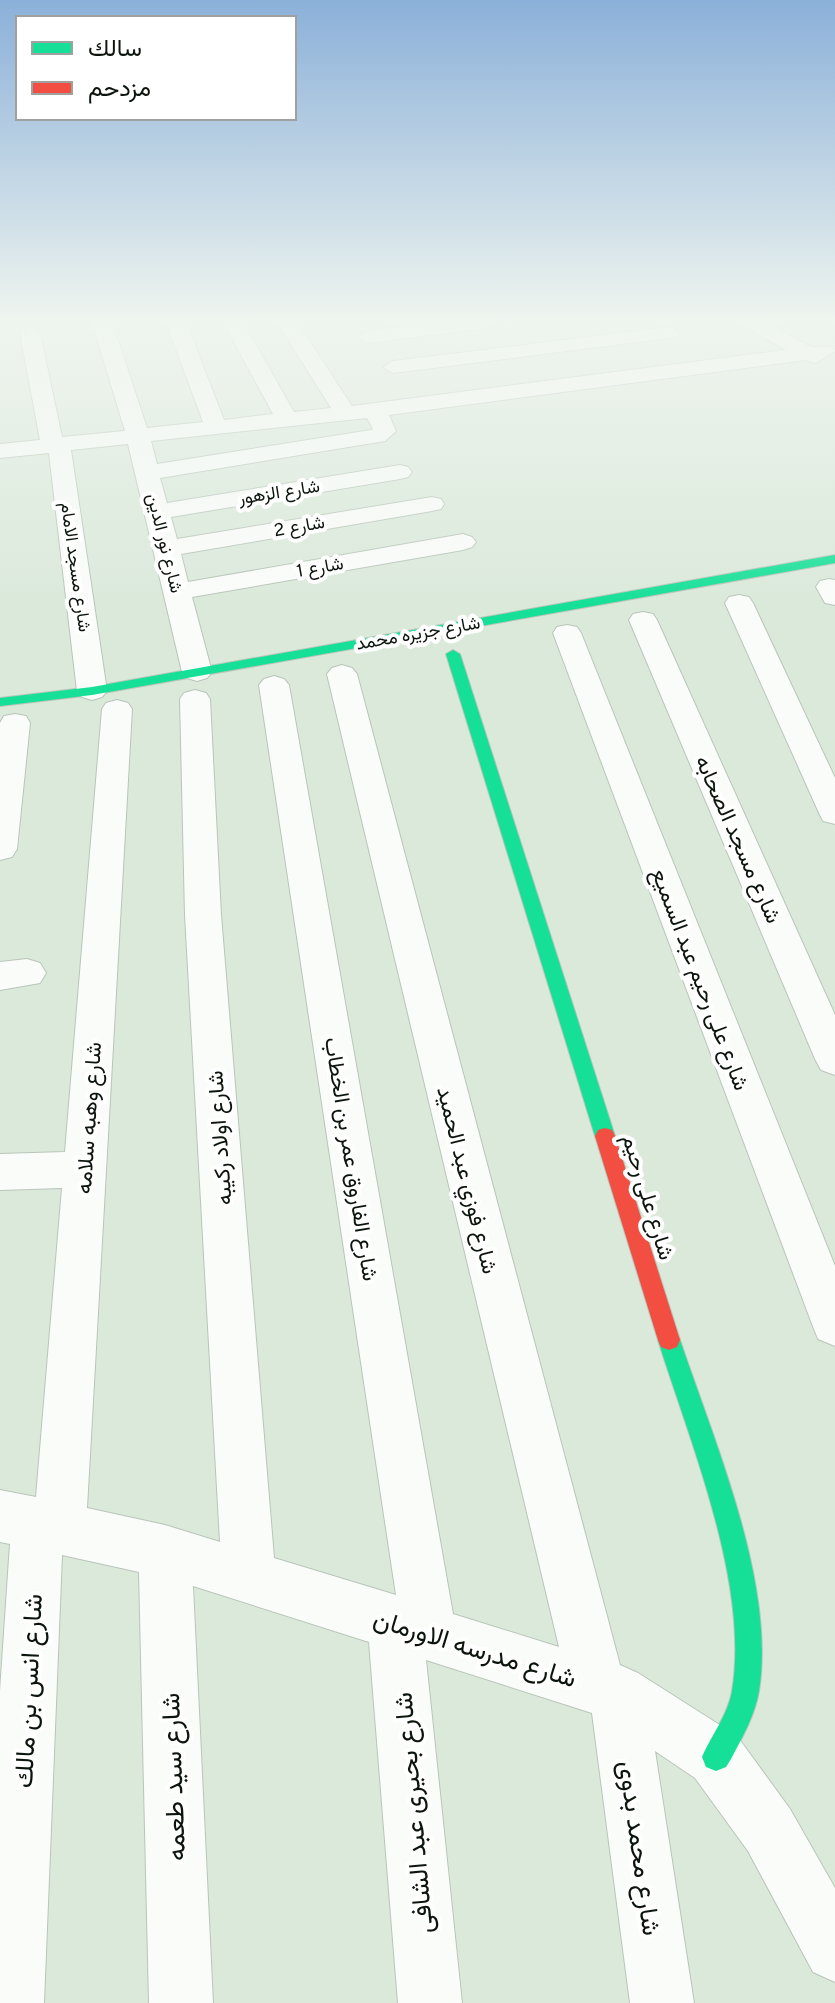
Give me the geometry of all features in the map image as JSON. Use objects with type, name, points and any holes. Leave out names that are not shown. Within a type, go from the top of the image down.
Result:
[{"type":"street","name":"شارع مسجد الامام","points":[[48,415],[111,705]]},
{"type":"street","name":"شارع نور الدين","points":[[132,415],[177,592],[195,692]]},
{"type":"street","points":[[212,415],[216,427]]},
{"type":"street","points":[[285,415],[287,419]]},
{"type":"street","points":[[0,478],[2,451],[321,415]]},
{"type":"street","points":[[147,473],[377,436],[385,431],[378,415]]},
{"type":"street","name":"شارع الزهور","points":[[157,512],[400,472]]},
{"type":"street","name":"شارع 2","points":[[166,549],[432,504]]},
{"type":"street","name":"شارع 1","points":[[177,592],[463,542]]},
{"type":"street","name":"شارع جزيره محمد","points":[[11,718],[195,692],[835,559]]},
{"type":"street","points":[[740,603],[835,813]]},
{"type":"street","name":"شارع مسجد الصحابه","points":[[643,620],[835,1059]]},
{"type":"street","name":"شارع على رحيم عبد السميع","points":[[570,633],[835,1324]]},
{"type":"street","name":"شارع على رحيم","points":[[453,654],[729,1532],[746,1613],[750,1664],[740,1713],[716,1757]]},
{"type":"street","name":"شارع فوزي عبد الحميد","points":[[342,673],[608,1690]]},
{"type":"street","name":"شارع الفاروق عمر بن الخطاب","points":[[274,685],[412,1628]]},
{"type":"street","name":"شارع اولاد ركيبه","points":[[195,692],[203,915],[249,1577]]},
{"type":"street","name":"شارع وهبه سلامه","points":[[32,1522],[85,1169],[111,705]]},
{"type":"street","points":[[0,849],[11,718]]},
{"type":"street","points":[[0,1172],[85,1169]]},
{"type":"street","name":"شارع مدرسه الاورمان","points":[[32,1522],[165,1551],[608,1690],[716,1757],[769,1830],[835,1950]]},
{"type":"street","name":"شارع انس بن مالك","points":[[12,2003],[32,1522]]},
{"type":"street","name":"شارع سيد طعمه","points":[[165,1551],[181,2003]]},
{"type":"street","name":"شارع بحيرى عبد الشافى","points":[[412,1628],[430,2003]]},
{"type":"street","name":"شارع محمد بدوى","points":[[608,1690],[662,2003]]},
{"type":"traffic: fast","points":[[0,702],[92,691],[835,559]]},
{"type":"traffic: fast","points":[[453,654],[605,1136]]},
{"type":"traffic: fast","points":[[669,1340],[725,1514],[745,1608],[749,1651],[746,1690],[738,1717],[716,1757]]},
{"type":"traffic: jam","points":[[605,1136],[669,1340]]}]
